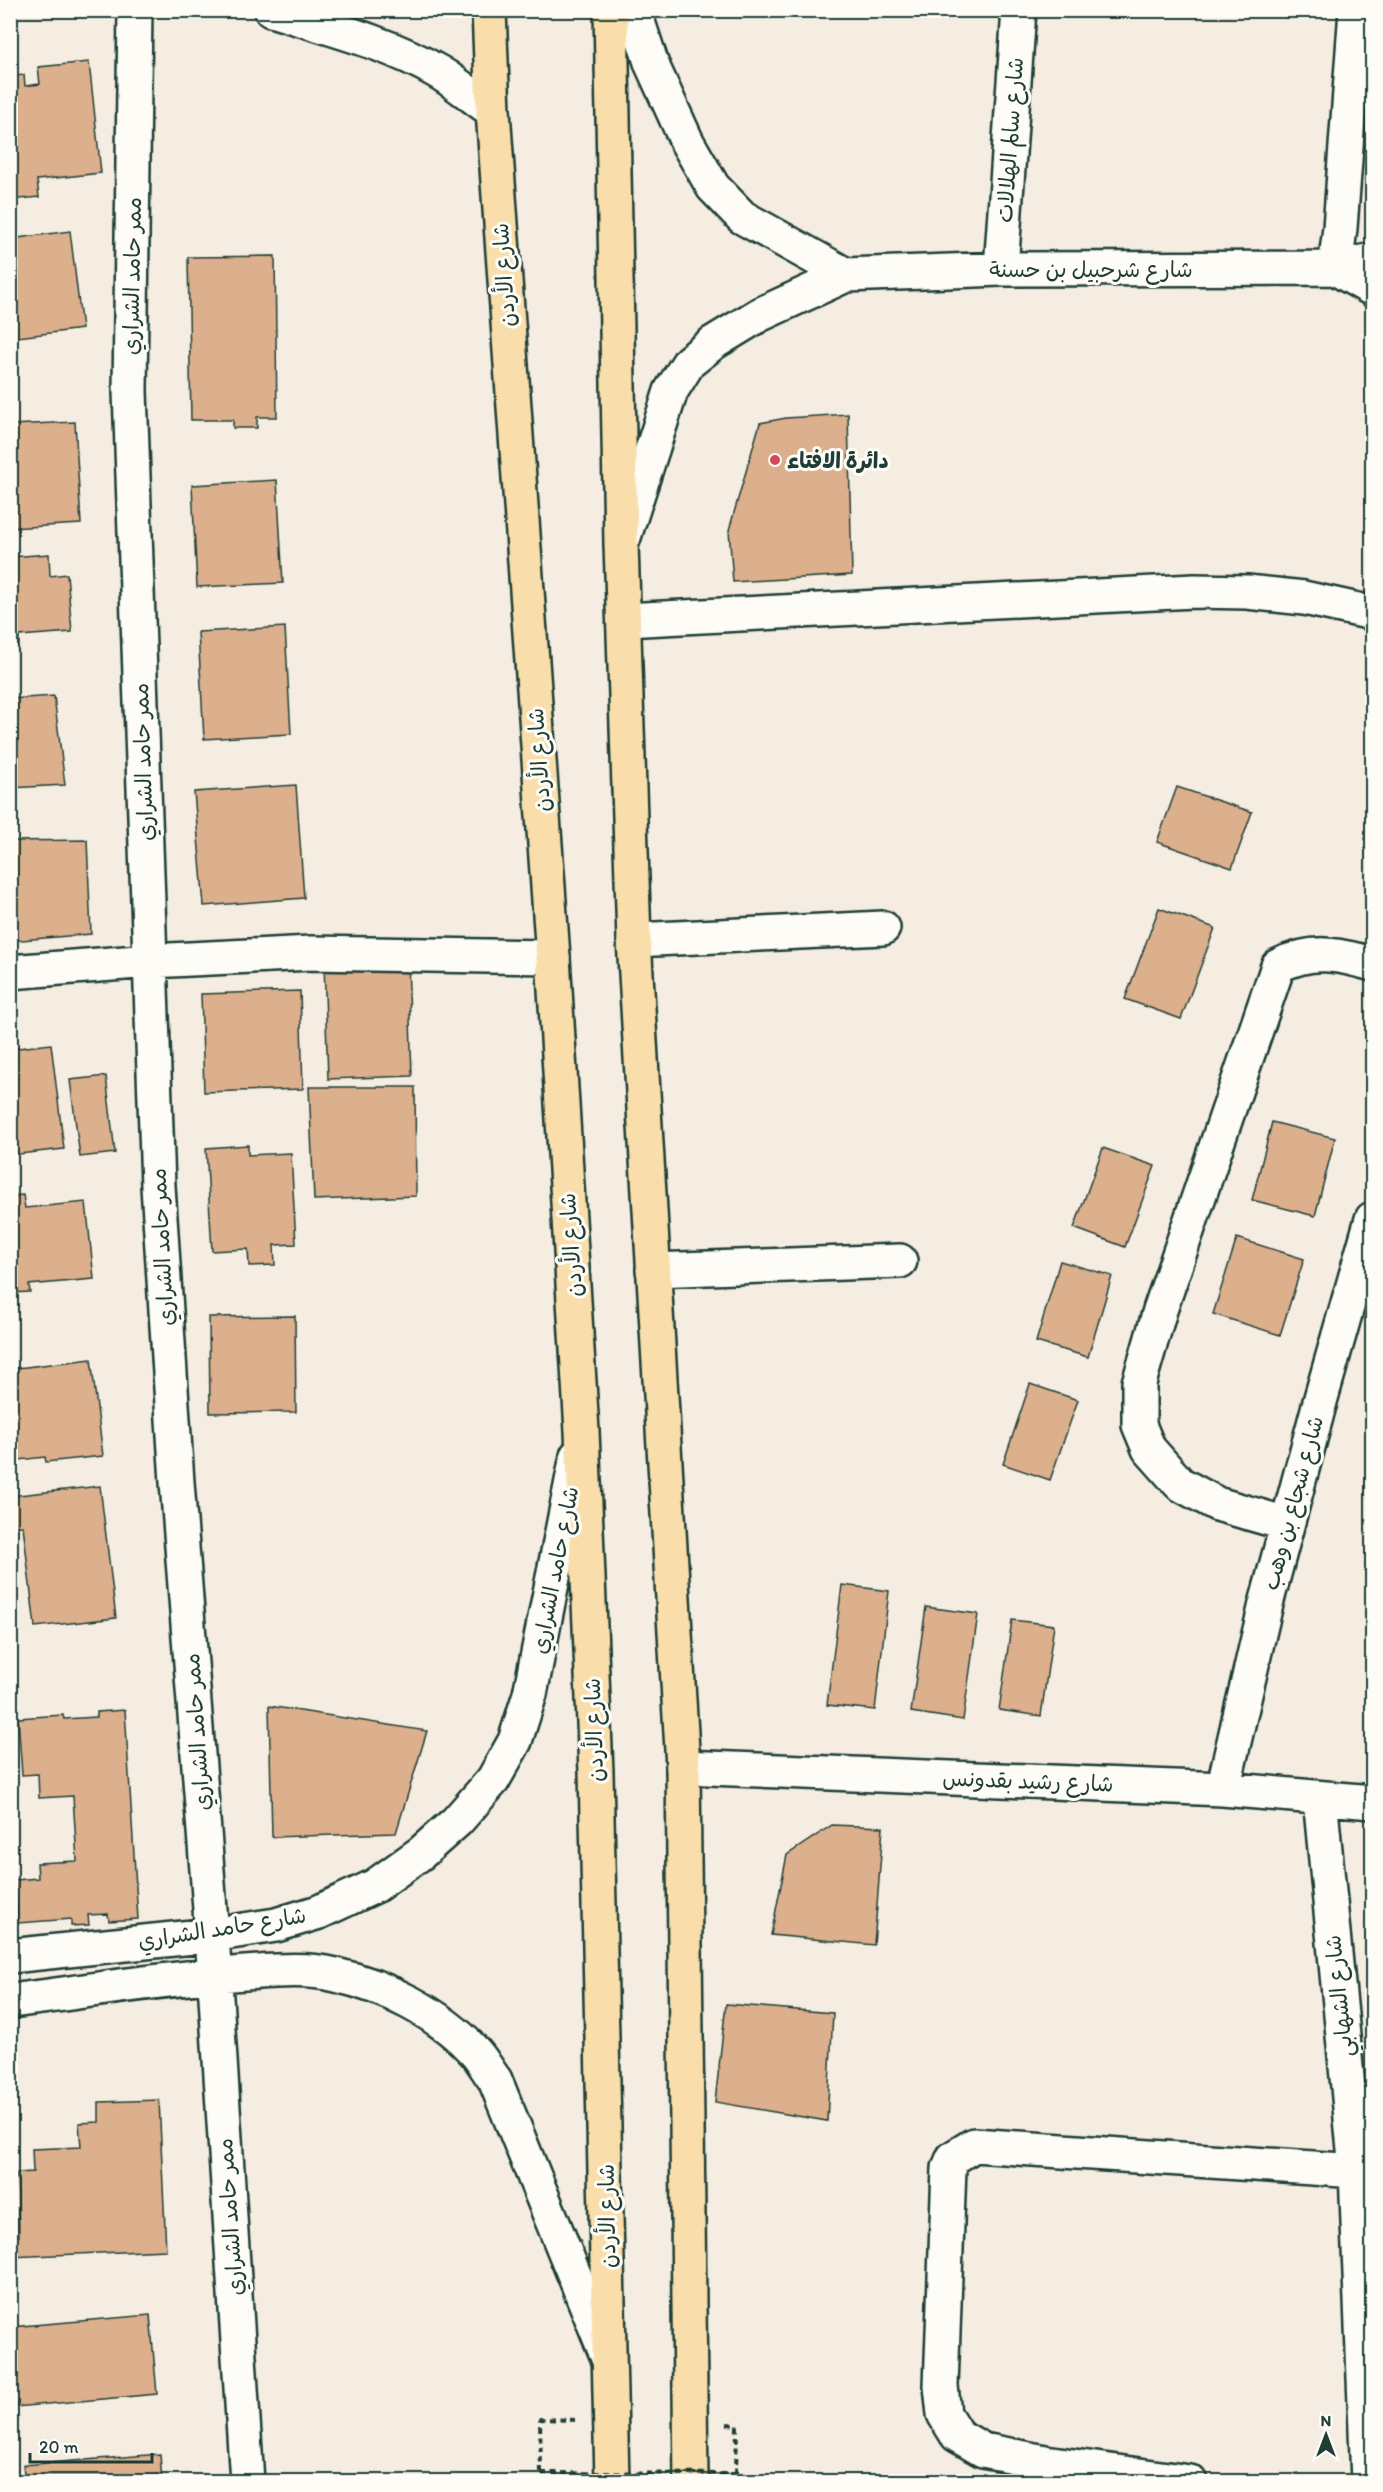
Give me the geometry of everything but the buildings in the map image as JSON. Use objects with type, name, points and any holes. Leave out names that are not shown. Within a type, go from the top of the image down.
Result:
[{"type":"highway","name":"شارع الأردن","points":[[489,10],[493,111],[553,957],[582,1431],[596,1772],[612,2481]]},
{"type":"highway","points":[[611,10],[621,544],[634,940],[683,1767],[691,2481]]},
{"type":"street","name":"ممر حامد الشراري","points":[[135,10],[130,391],[158,1186],[177,1482],[212,1935],[247,2481]]},
{"type":"street","points":[[271,10],[357,37],[414,60],[440,73],[493,111]]},
{"type":"street","points":[[634,10],[652,65],[687,142],[713,187],[742,218],[846,274]]},
{"type":"street","name":"شارع سالم الهلالات","points":[[1001,269],[1019,10]]},
{"type":"street","points":[[1335,268],[1356,10]]},
{"type":"street","points":[[1348,103],[1372,126]]},
{"type":"street","name":"شارع شرحبيل بن حسنة","points":[[621,544],[671,391],[689,362],[713,343],[759,315],[846,274],[1001,269],[1335,268],[1372,260]]},
{"type":"street","name":"شارع شرحبيل بن حسنة","points":[[1335,268],[1372,289]]},
{"type":"street","points":[[624,620],[1194,591],[1247,592],[1304,598],[1372,613]]},
{"type":"street","points":[[634,940],[883,928]]},
{"type":"street","points":[[10,972],[150,961],[311,953],[553,957]]},
{"type":"street","points":[[1287,1524],[1217,1504],[1180,1484],[1149,1449],[1138,1425],[1138,1383],[1160,1310],[1278,966],[1297,957],[1320,953],[1372,964]]},
{"type":"street","name":"شارع شجاع بن وهب","points":[[1223,1789],[1266,1604],[1372,1219]]},
{"type":"street","points":[[653,1270],[900,1261]]},
{"type":"street","name":"شارع حامد الشراري","points":[[10,1956],[212,1935],[276,1925],[319,1912],[375,1886],[421,1853],[457,1821],[493,1780],[515,1741],[530,1694],[582,1431]]},
{"type":"street","name":"شارع رشيد بقدونس","points":[[683,1767],[1223,1789],[1372,1802]]},
{"type":"street","name":"شارع الشهابي","points":[[1320,1798],[1364,2171],[1368,2481]]},
{"type":"street","name":"شارع حامد الشراري","points":[[10,2001],[214,1975],[294,1970],[335,1974],[376,1987],[411,2004],[443,2025],[474,2051],[495,2080],[610,2364]]},
{"type":"street","points":[[1190,2481],[1045,2462],[983,2450],[957,2435],[944,2414],[941,2386],[949,2168],[953,2157],[974,2145],[1364,2171]]},
{"type":"path","points":[[540,2419],[541,2473],[736,2474],[737,2425]]},
{"type":"place","name":"دائرة الافتاء","points":[[775,460]]}]
